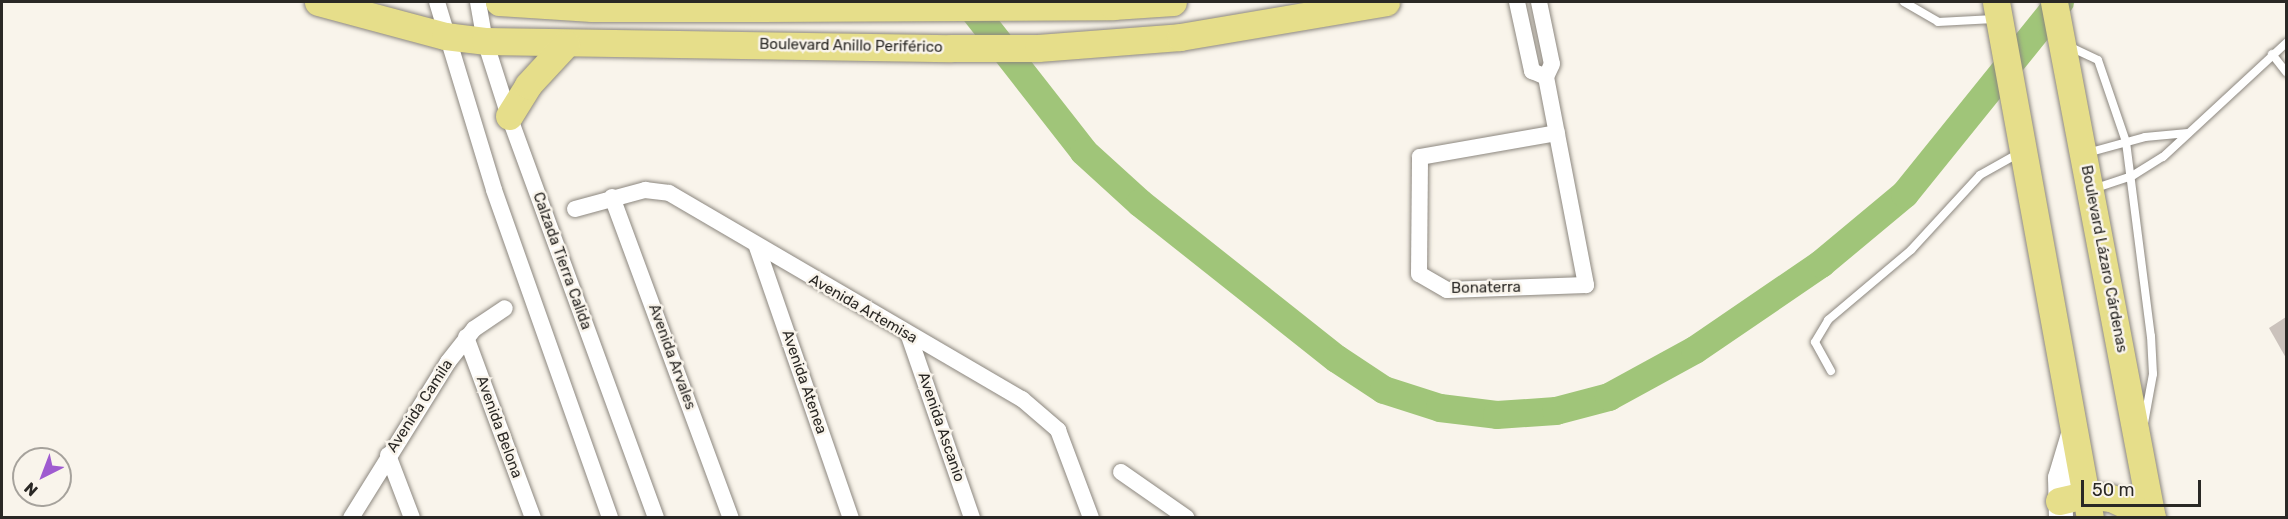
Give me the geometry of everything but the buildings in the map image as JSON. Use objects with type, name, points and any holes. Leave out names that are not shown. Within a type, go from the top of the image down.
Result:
[{"type":"main road","name":"Boulevard Anillo Periférico","points":[[318,2],[445,36],[485,41],[951,48],[1038,48],[1192,36],[1386,2]]},
{"type":"main road","points":[[499,2],[592,8],[985,7],[1173,2]]},
{"type":"main road","points":[[1998,10],[2088,506]]},
{"type":"main road","name":"Boulevard Lázaro Cárdenas","points":[[2058,23],[2140,441],[2152,517]]},
{"type":"main road","points":[[509,116],[534,78],[566,44]]},
{"type":"main road","points":[[2060,509],[2124,502],[2152,517]]},
{"type":"street","points":[[437,2],[445,36],[494,190],[610,518]]},
{"type":"street","name":"Calzada Tierra Calida","points":[[478,2],[485,41],[509,116],[656,518]]},
{"type":"street","points":[[1517,2],[1521,21],[1532,71],[1546,77],[1552,64],[1541,9],[1521,21]]},
{"type":"street","name":"Bonaterra","points":[[1546,77],[1557,133],[1586,285],[1447,290],[1419,274],[1420,157],[1557,133]]},
{"type":"street","name":"Avenida Artemisa","points":[[575,209],[612,197],[663,190],[1048,418],[1058,430],[1091,518]]},
{"type":"street","name":"Avenida Arvales","points":[[612,197],[731,518]]},
{"type":"street","name":"Avenida Atenea","points":[[758,247],[851,518]]},
{"type":"street","name":"Avenida Camila","points":[[351,518],[388,455],[466,337],[505,308]]},
{"type":"street","name":"Avenida Ascanio","points":[[909,336],[972,518]]},
{"type":"street","name":"Avenida Belona","points":[[466,337],[533,518]]},
{"type":"street","points":[[2060,509],[2060,478],[2074,428]]},
{"type":"street","points":[[388,455],[412,518]]},
{"type":"street","points":[[1121,472],[1187,518]]},
{"type":"lane","points":[[1904,2],[1938,22],[1998,10]]},
{"type":"lane","points":[[2058,23],[2098,60],[2126,141],[2132,176],[2153,374],[2140,441]]},
{"type":"lane","points":[[2089,190],[2132,176],[2189,134],[2271,54],[2286,43]]},
{"type":"lane","points":[[2271,54],[2286,72]]},
{"type":"lane","points":[[2083,155],[2126,141],[2189,134]]},
{"type":"lane","points":[[1831,371],[1815,342],[1828,320],[1911,250],[1980,175],[2022,140]]},
{"type":"waterway","points":[[967,2],[1084,152],[1140,203],[1337,359],[1384,390],[1440,408],[1497,415],[1556,411],[1609,397],[1695,350],[1821,264],[1905,194],[2060,2]]}]
